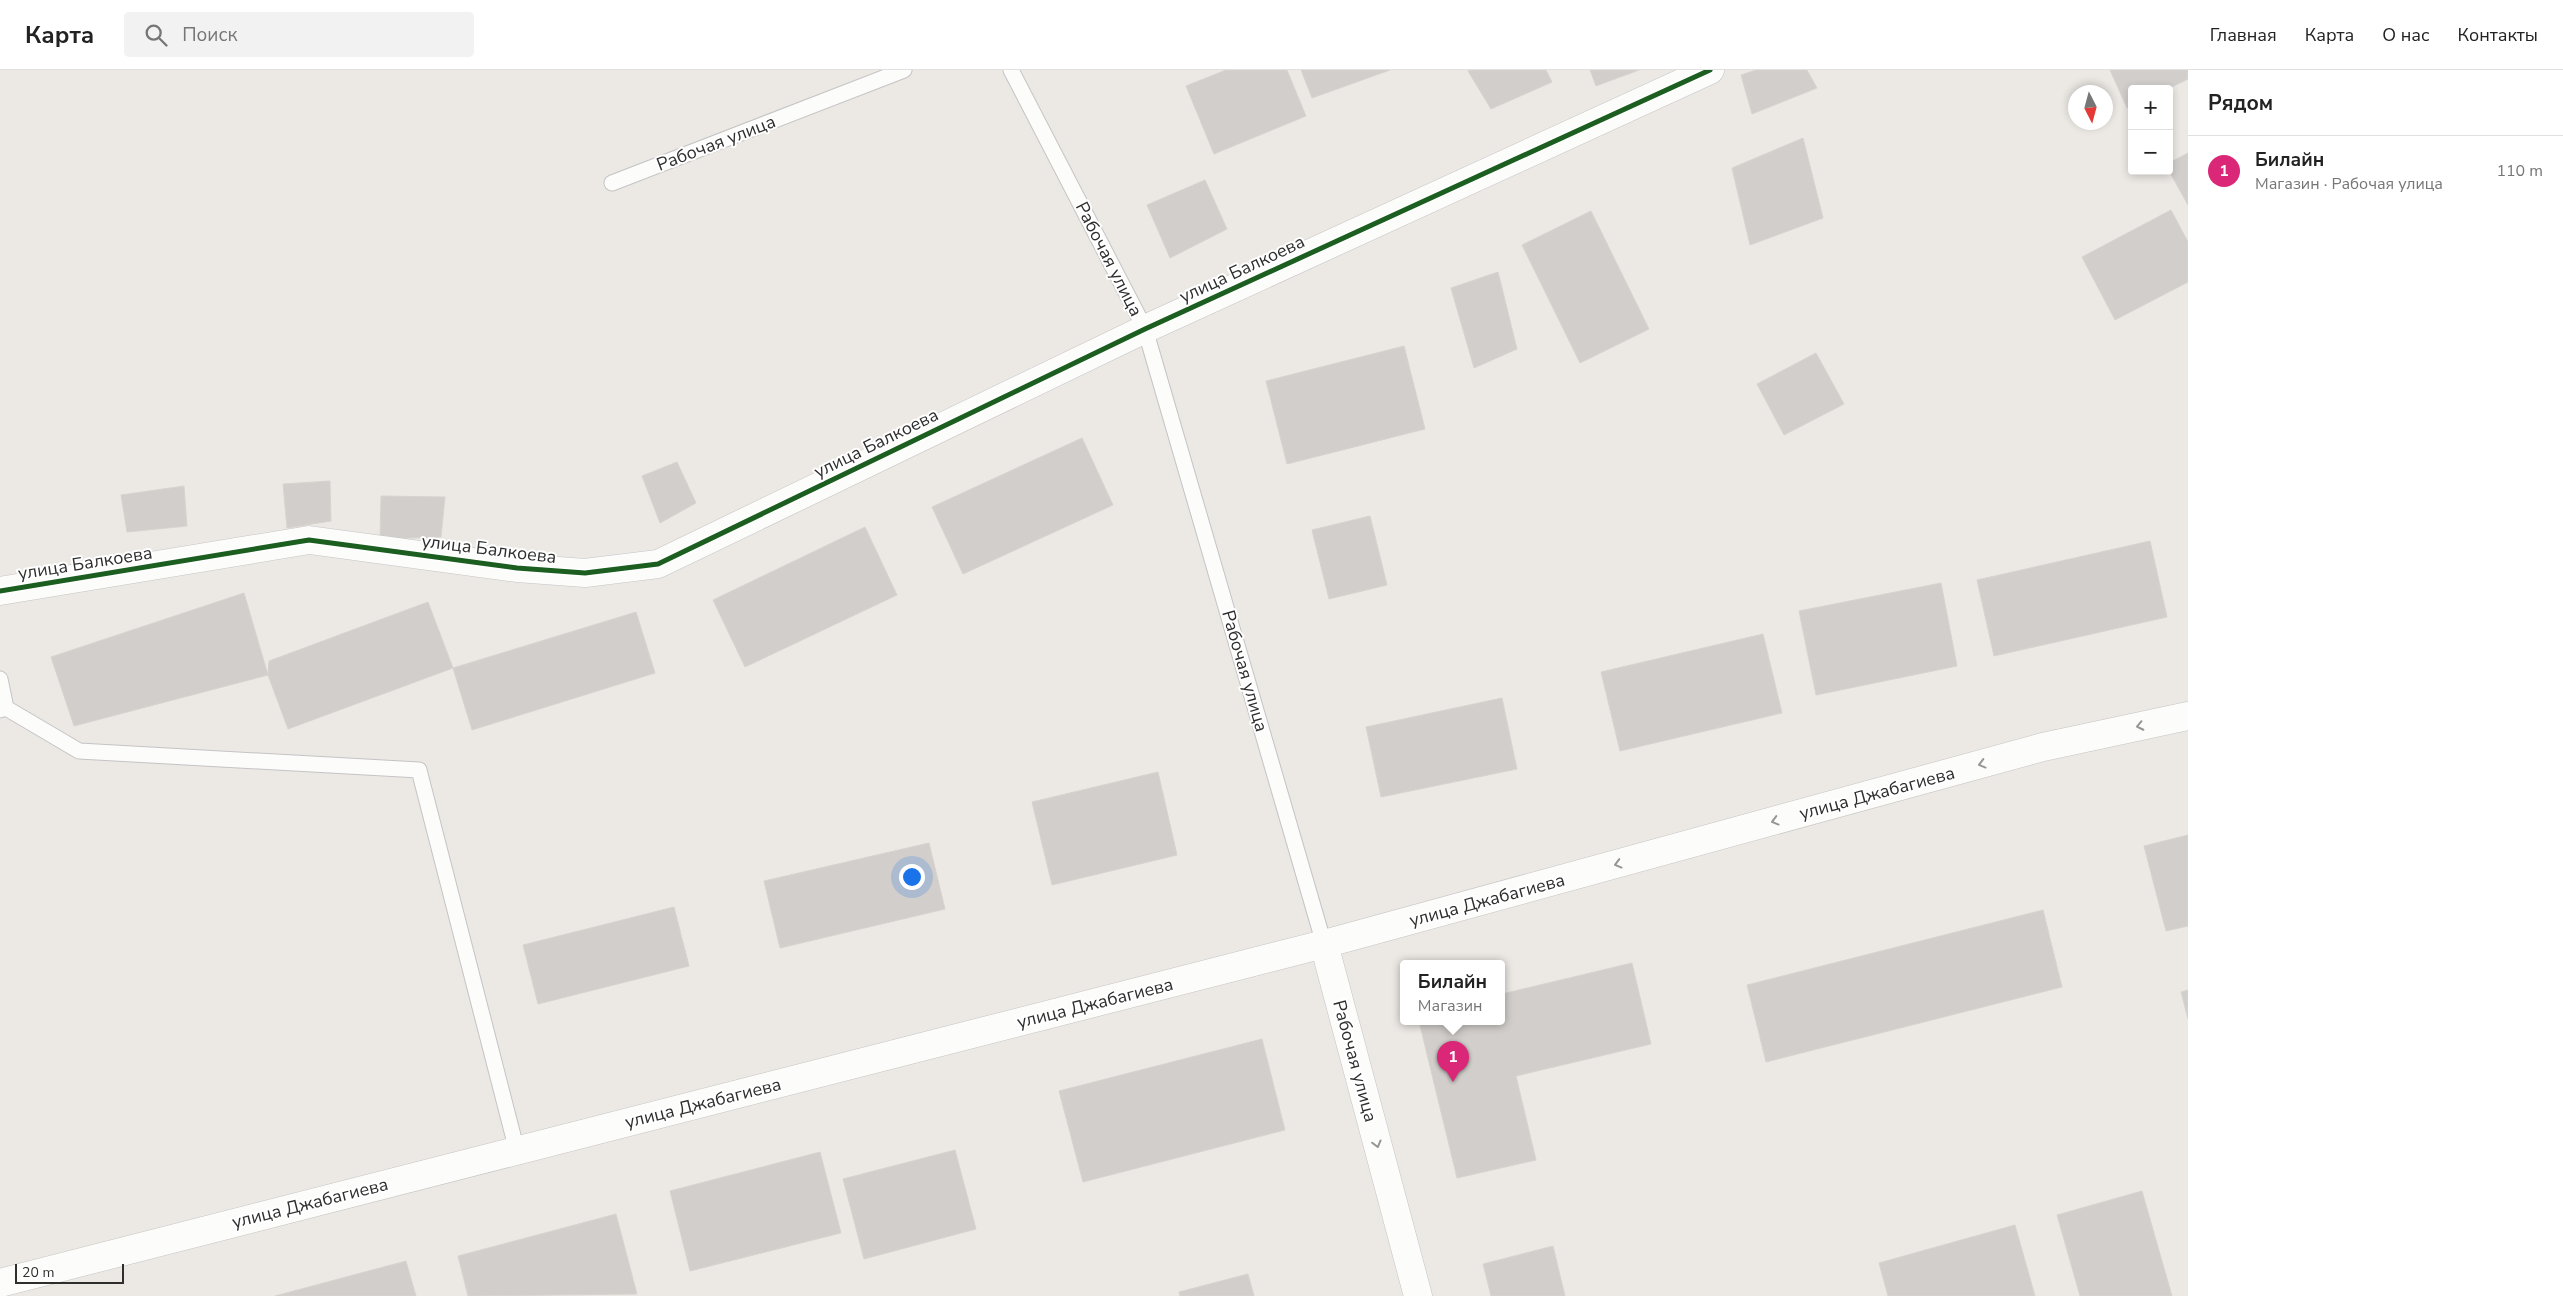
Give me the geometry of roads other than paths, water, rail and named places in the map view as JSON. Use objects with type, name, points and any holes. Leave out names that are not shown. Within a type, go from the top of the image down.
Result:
[{"type":"main road","name":"улица Балкоева","points":[[0,591],[309,540],[517,568],[585,573],[658,564],[1145,329],[1710,70]]},
{"type":"main road","name":"улица Джабагиева","points":[[0,1283],[1324,944],[2043,747],[2188,716]]},
{"type":"main road","name":"Рабочая улица","points":[[1324,944],[1418,1296]]},
{"type":"lane","name":"Рабочая улица","points":[[612,184],[904,70]]},
{"type":"lane","name":"Рабочая улица","points":[[1011,70],[1145,329],[1324,944]]},
{"type":"lane","points":[[0,679],[3,709],[79,751],[420,770],[517,1151]]},
{"type":"place","name":"Билайн","points":[[1453,1082]]}]
